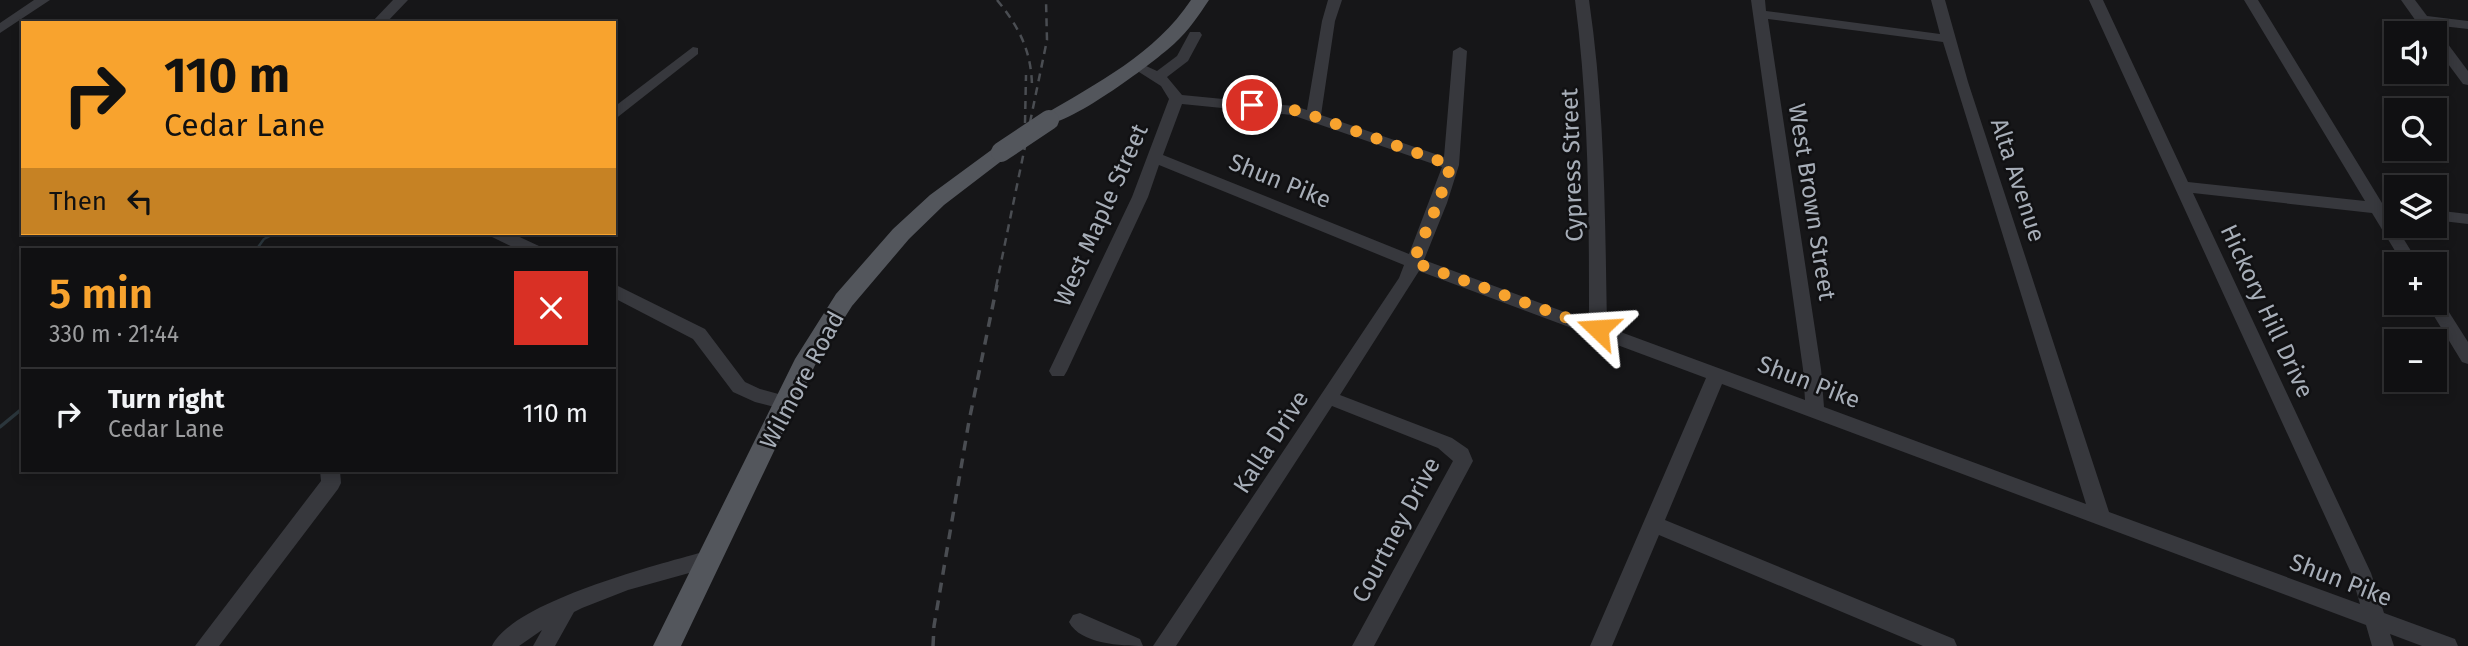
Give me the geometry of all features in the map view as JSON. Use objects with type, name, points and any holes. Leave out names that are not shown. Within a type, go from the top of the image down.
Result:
[{"type":"main road","points":[[1135,65],[1175,33],[1199,0]]},
{"type":"main road","name":"Wilmore Road","points":[[667,646],[822,334],[870,267],[937,200],[1001,152],[1135,65]]},
{"type":"street","points":[[11,25],[43,0]]},
{"type":"street","points":[[380,21],[401,0]]},
{"type":"street","points":[[1313,116],[1329,16],[1335,0]]},
{"type":"street","name":"Cypress Street","points":[[1583,0],[1591,65],[1597,160],[1598,329]]},
{"type":"street","name":"Alta Avenue","points":[[1938,0],[2100,516]]},
{"type":"street","name":"Hickory Hill Drive","points":[[2096,0],[2361,573],[2383,646]]},
{"type":"street","points":[[2251,0],[2404,252]]},
{"type":"street","points":[[2408,0],[2423,20],[2468,25]]},
{"type":"street","points":[[1759,7],[1949,39]]},
{"type":"street","name":"West Brown Street","points":[[1759,7],[1812,369],[1815,411]]},
{"type":"street","points":[[1157,78],[1182,58],[1195,35]]},
{"type":"street","points":[[616,113],[693,51]]},
{"type":"street","name":"Kalla Drive","points":[[1164,646],[1406,279],[1451,165],[1460,51]]},
{"type":"street","points":[[2447,53],[2468,81]]},
{"type":"street","points":[[1135,65],[1174,89],[1176,99],[1273,107],[1313,116],[1451,165]]},
{"type":"street","name":"West Maple Street","points":[[1058,371],[1140,198],[1176,99]]},
{"type":"street","name":"Shun Pike","points":[[1156,158],[1413,262],[2447,646]]},
{"type":"street","points":[[2183,187],[2384,209]]},
{"type":"street","points":[[2447,217],[2468,219]]},
{"type":"street","points":[[502,235],[527,248]]},
{"type":"street","points":[[616,291],[699,334],[739,387],[755,395],[786,403]]},
{"type":"street","points":[[2442,315],[2468,357]]},
{"type":"street","points":[[1601,646],[1717,374]]},
{"type":"street","name":"Courtney Drive","points":[[1330,398],[1445,443],[1461,454],[1463,461],[1363,646]]},
{"type":"street","points":[[206,646],[331,483],[330,472]]},
{"type":"street","points":[[1654,524],[1946,646]]},
{"type":"street","points":[[503,646],[567,606],[654,573],[711,559]]},
{"type":"street","points":[[544,646],[567,606]]},
{"type":"street","points":[[1080,622],[1132,646]]},
{"type":"waterway","points":[[257,248],[264,239],[272,235]]},
{"type":"waterway","points":[[0,427],[21,410]]},
{"type":"railway","points":[[997,0],[1012,20],[1022,40],[1029,61],[1032,85]]},
{"type":"railway","points":[[996,287],[1047,40],[1046,0]]},
{"type":"railway","points":[[1025,123],[1026,75]]},
{"type":"railway","points":[[933,646],[934,626],[969,421],[997,285]]},
{"type":"route","points":[[1252,105],[1294,110],[1451,165],[1413,262],[1598,329]]}]
